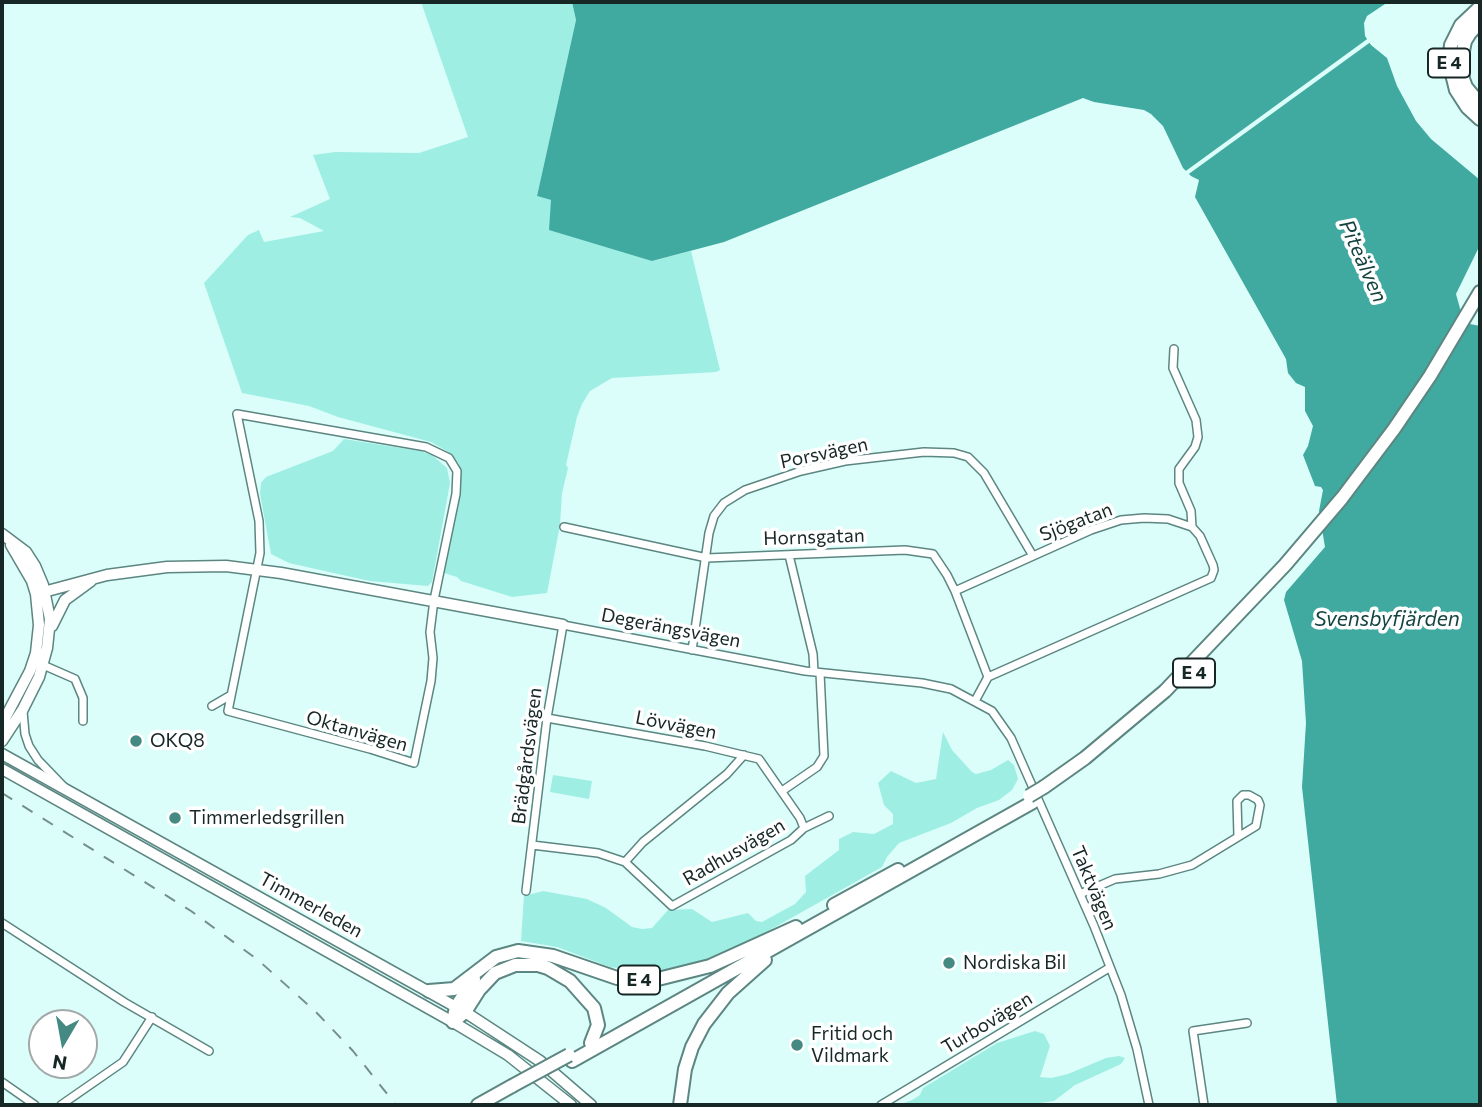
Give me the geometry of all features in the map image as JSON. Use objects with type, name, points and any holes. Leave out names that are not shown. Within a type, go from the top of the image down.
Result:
[{"type":"highway","name":"E 4","points":[[1480,7],[1461,24],[1451,45],[1449,62],[1456,90],[1467,107],[1480,119]]},
{"type":"highway","name":"E 4","points":[[1480,22],[1465,41],[1461,61],[1466,88],[1480,104]]},
{"type":"highway","name":"E 4","points":[[478,1105],[514,1089],[819,923],[1045,790],[1166,691],[1320,529],[1406,413],[1474,313],[1480,292]]},
{"type":"highway","name":"E 4","points":[[570,1058],[591,1043],[796,927],[1031,799]]},
{"type":"highway","name":"E 4","points":[[680,1105],[682,1079],[688,1057],[698,1035],[719,1003],[760,963],[819,923]]},
{"type":"highway","name":"E 4","points":[[429,991],[454,989],[496,957],[530,951],[617,978],[654,980],[710,966],[796,927]]},
{"type":"highway","name":"E 4","points":[[461,1010],[495,973],[515,964],[538,965],[559,974],[589,1001],[598,1020],[597,1031],[591,1043]]},
{"type":"highway","name":"E 4","points":[[453,1022],[481,970]]},
{"type":"highway","name":"E 4","points":[[492,1105],[514,1089]]},
{"type":"main road","points":[[2,741],[23,709],[44,665],[49,634],[49,610],[19,556],[3,535]]},
{"type":"main road","name":"Degerängsvägen","points":[[40,593],[95,578],[167,567],[226,566],[434,600],[563,625]]},
{"type":"main road","points":[[49,634],[65,600],[95,578]]},
{"type":"main road","points":[[2,724],[30,671],[36,653],[40,593]]},
{"type":"main road","name":"Timmerleden","points":[[2,754],[461,1010],[540,1061],[591,1105]]},
{"type":"main road","name":"Timmerleden","points":[[2,769],[453,1022],[517,1062],[571,1105]]},
{"type":"street","points":[[975,701],[988,677],[1211,578],[1213,565],[1200,536],[1192,527],[1191,511],[1180,483],[1179,469],[1195,447],[1198,437],[1196,420],[1173,368],[1174,349]]},
{"type":"street","points":[[212,706],[231,695],[260,553],[259,521],[237,414],[426,447],[449,458],[457,471],[456,494],[434,600]]},
{"type":"street","name":"Porsvägen","points":[[692,650],[709,533],[714,516],[724,503],[745,490],[801,471],[845,461],[924,452],[954,453],[968,457],[977,464],[1033,556]]},
{"type":"street","name":"Sjögatan","points":[[955,591],[1091,530],[1121,520],[1144,517],[1167,519],[1192,527]]},
{"type":"street","name":"Hornsgatan","points":[[564,527],[707,558],[920,550],[933,554],[955,591],[988,677]]},
{"type":"street","points":[[782,792],[817,767],[824,756],[817,673],[789,555]]},
{"type":"street","name":"Oktanvägen","points":[[231,695],[228,711],[370,749],[414,764],[431,681],[433,658],[430,632],[434,600]]},
{"type":"street","name":"Degerängsvägen","points":[[563,625],[817,673],[922,683],[951,689],[975,701]]},
{"type":"street","name":"Brädgårdsvägen","points":[[527,891],[547,718],[563,625]]},
{"type":"street","points":[[44,665],[75,679],[83,698],[83,721]]},
{"type":"street","name":"Taktvägen","points":[[975,701],[992,711],[1011,738],[1080,894],[1121,995],[1137,1049],[1149,1105]]},
{"type":"street","points":[[23,709],[23,723],[29,746],[38,760],[66,790]]},
{"type":"street","name":"Lövvägen","points":[[547,718],[705,746],[760,759],[782,792]]},
{"type":"street","points":[[625,862],[643,842],[727,774],[744,755]]},
{"type":"street","name":"Radhusvägen","points":[[782,792],[804,828]]},
{"type":"street","points":[[1080,894],[1115,879],[1178,870],[1192,864],[1256,826],[1260,805],[1258,800],[1249,795],[1243,795],[1237,801],[1238,836]]},
{"type":"street","name":"Radhusvägen","points":[[532,845],[598,853],[625,862],[672,906],[829,816]]},
{"type":"street","points":[[2,923],[209,1051]]},
{"type":"street","name":"Turbovägen","points":[[881,1105],[1109,968]]},
{"type":"street","points":[[61,1105],[123,1062],[152,1017]]},
{"type":"street","points":[[1204,1105],[1193,1031],[1247,1023]]},
{"type":"street","points":[[2,1082],[35,1105]]},
{"type":"green space","points":[[421,2],[572,2],[576,20],[537,196],[551,200],[652,261],[691,251],[720,370],[612,378],[590,391],[577,417],[566,465],[568,468],[562,493],[560,525],[547,593],[512,597],[444,573],[461,485],[459,464],[450,453],[431,442],[338,417],[309,406],[242,393],[204,283],[248,235],[259,230],[264,242],[324,231],[300,218],[290,217],[330,199],[313,155],[335,152],[419,153],[468,137]]},
{"type":"green space","points":[[344,439],[420,451],[432,455],[447,468],[450,483],[432,582],[428,586],[370,581],[289,563],[271,554],[260,494],[261,483],[266,477],[333,451]]},
{"type":"green space","points":[[943,732],[952,750],[976,774],[991,770],[1008,760],[1014,765],[1018,779],[1012,790],[999,800],[977,808],[951,823],[899,843],[882,867],[745,944],[721,955],[688,964],[664,970],[640,971],[610,967],[557,947],[521,941],[524,896],[543,891],[587,899],[606,908],[632,927],[642,929],[652,928],[668,910],[692,909],[712,922],[748,913],[756,921],[762,922],[795,904],[806,892],[805,876],[839,850],[839,839],[853,832],[874,834],[893,824],[893,814],[884,805],[878,783],[891,771],[916,783],[936,779]]},
{"type":"green space","points":[[553,775],[592,781],[589,799],[550,792]]},
{"type":"green space","points":[[1035,1031],[1044,1034],[1050,1046],[1040,1077],[1051,1078],[1068,1074],[1106,1058],[1125,1058],[1121,1064],[1075,1085],[1054,1101],[1039,1105],[899,1105],[920,1095],[923,1088],[997,1043]]},
{"type":"water","points":[[572,2],[1388,2],[1367,16],[1364,23],[1365,36],[1371,45],[1387,58],[1397,86],[1416,121],[1431,139],[1480,180],[1480,245],[1456,294],[1461,312],[1470,324],[1480,326],[1480,1105],[1337,1105],[1302,787],[1306,723],[1302,661],[1284,600],[1286,592],[1325,547],[1319,511],[1323,490],[1315,486],[1303,455],[1313,426],[1305,411],[1305,387],[1296,383],[1288,373],[1286,359],[1195,197],[1199,180],[1183,168],[1163,126],[1144,110],[1083,98],[724,242],[652,261],[549,230],[551,200],[537,196],[576,20]]},
{"type":"pier","points":[[1370,37],[1372,41],[1186,176],[1183,173]]},
{"type":"railway","points":[[2,793],[191,911],[258,960],[315,1011],[353,1051],[396,1105]]},
{"type":"place","name":"OKQ8","points":[[136,741]]},
{"type":"place","name":"Timmerledsgrillen","points":[[175,818]]},
{"type":"place","name":"Nordiska Bil","points":[[949,963]]},
{"type":"place","name":"Fritid och Vildmark","points":[[797,1045]]},
{"type":"water label","name":"Piteälven","points":[[1363,261]]},
{"type":"water label","name":"Svensbyfjärden","points":[[1387,619]]}]
